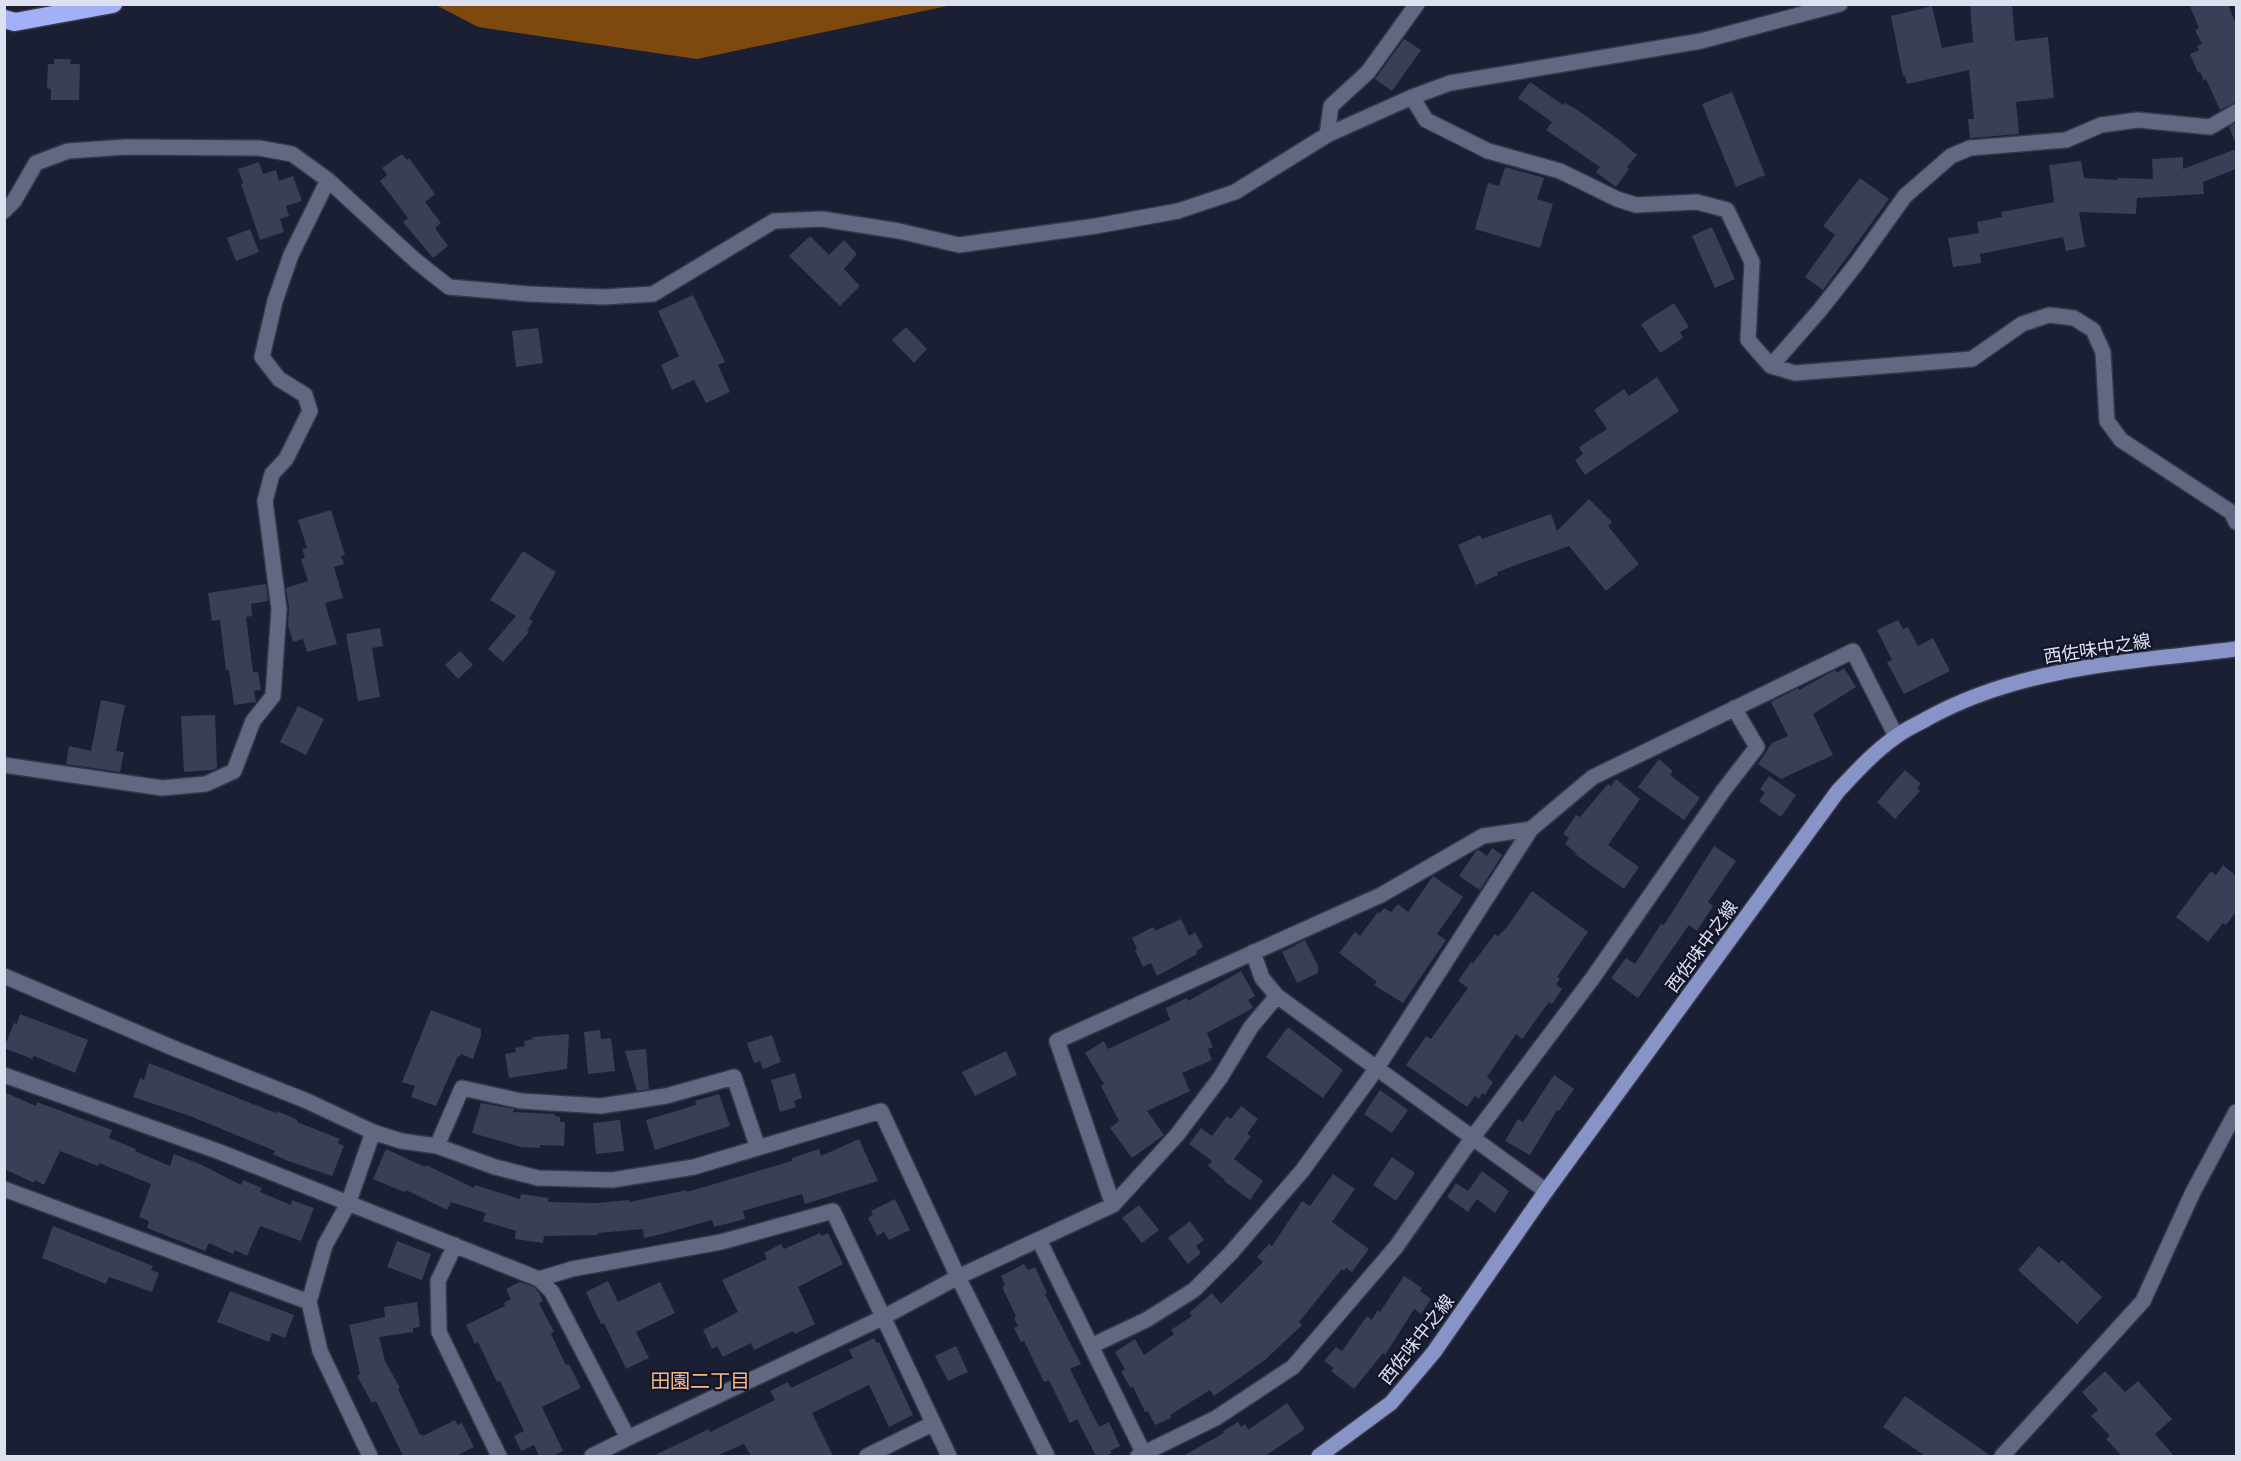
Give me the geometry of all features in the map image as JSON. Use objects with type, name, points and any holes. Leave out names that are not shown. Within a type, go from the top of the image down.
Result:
[{"type":"highway","points":[[4,19],[15,22],[113,4]]},
{"type":"main road","name":"西佐味中之線","points":[[1319,1456],[1390,1403],[1434,1352],[1546,1191],[1838,791],[1868,759],[1896,736],[1949,707],[2007,684],[2071,669],[2236,649]]},
{"type":"street","points":[[1327,135],[1331,106],[1368,72],[1417,4]]},
{"type":"street","points":[[4,211],[14,201],[36,163],[68,151],[126,147],[259,148],[292,154],[328,180],[416,261],[448,287],[603,297],[653,294],[774,221],[822,219],[899,231],[959,245],[1096,226],[1178,211],[1235,192],[1327,135],[1412,97],[1450,83],[1701,40],[1840,4]]},
{"type":"street","points":[[1412,97],[1426,120],[1488,151],[1560,171],[1636,205],[1697,202],[1727,210],[1752,262],[1748,340],[1771,366],[1795,373],[1972,359],[2022,324],[2049,315],[2074,318],[2093,330],[2103,352],[2107,421],[2121,440],[2230,512],[2236,522]]},
{"type":"street","points":[[1771,366],[1851,271],[1905,196],[1951,156],[1970,148],[2066,140],[2101,125],[2138,120],[2210,127],[2236,112]]},
{"type":"street","points":[[4,765],[162,788],[206,784],[234,771],[253,721],[273,696],[279,609],[265,501],[272,474],[286,459],[310,411],[305,395],[279,379],[262,357],[274,301],[291,255],[328,180]]},
{"type":"street","points":[[1091,1346],[1146,1320],[1194,1290],[1230,1254],[1302,1171],[1377,1068],[1531,830],[1593,777],[1853,651],[1896,736]]},
{"type":"street","points":[[1039,1240],[1141,1455],[1216,1418],[1293,1367],[1396,1247],[1473,1137],[1592,979],[1723,791],[1757,747],[1734,708]]},
{"type":"street","points":[[1113,1205],[1057,1041],[1381,895],[1483,836],[1531,830]]},
{"type":"street","points":[[1253,952],[1262,978],[1277,996],[1546,1191]]},
{"type":"street","points":[[4,976],[178,1050],[307,1101],[373,1132],[401,1141],[437,1146],[495,1167],[538,1178],[612,1180],[694,1167],[881,1111],[958,1277],[1047,1456]]},
{"type":"street","points":[[592,1456],[882,1318],[958,1277],[1113,1205],[1177,1135],[1220,1078],[1251,1027],[1277,996]]},
{"type":"street","points":[[4,1075],[220,1152],[539,1279],[552,1292],[628,1438]]},
{"type":"street","points":[[437,1146],[462,1088],[521,1101],[601,1106],[666,1096],[734,1077],[758,1148]]},
{"type":"street","points":[[2002,1456],[2143,1300],[2193,1192],[2236,1112]]},
{"type":"street","points":[[370,1456],[320,1351],[309,1302],[325,1245],[348,1204],[373,1132]]},
{"type":"street","points":[[4,1188],[309,1302]]},
{"type":"street","points":[[539,1279],[572,1269],[721,1242],[833,1211],[948,1456]]},
{"type":"street","points":[[455,1245],[438,1281],[439,1332],[499,1456]]},
{"type":"street","points":[[867,1456],[932,1424]]},
{"type":"shaded area","points":[[436,5],[952,5],[697,59],[478,27]]},
{"type":"building","points":[[1970,4],[2012,4],[2015,41],[2048,37],[2054,98],[2016,102],[2019,134],[1970,138],[1968,119],[1974,119],[1969,70],[1907,84],[1903,76],[1891,16],[1932,6],[1942,48],[1973,42]]},
{"type":"building","points":[[2189,4],[2228,4],[2236,25],[2236,102],[2220,110],[2206,79],[2204,81],[2200,72],[2198,73],[2190,54],[2199,50],[2197,46],[2202,44],[2195,30],[2199,28]]},
{"type":"building","points":[[1404,39],[1421,50],[1392,91],[1375,79]]},
{"type":"building","points":[[54,59],[71,59],[70,64],[80,64],[79,100],[51,100],[51,89],[47,88],[48,64],[54,64]]},
{"type":"building","points":[[1530,82],[1563,105],[1565,103],[1576,109],[1637,155],[1616,187],[1596,172],[1600,167],[1546,130],[1552,122],[1518,98]]},
{"type":"building","points":[[1732,92],[1765,175],[1736,187],[1702,104]]},
{"type":"building","points":[[2236,123],[2236,144],[2229,127]]},
{"type":"building","points":[[2236,149],[2236,169],[2203,182],[2204,194],[2137,198],[2136,214],[2079,212],[2085,247],[2066,251],[2063,237],[1980,254],[1981,263],[1953,267],[1948,238],[1979,233],[1977,222],[2002,217],[2001,212],[2054,202],[2049,165],[2081,161],[2084,178],[2153,179],[2152,159],[2183,157],[2183,169]]},
{"type":"building","points":[[402,154],[407,160],[409,158],[435,194],[425,202],[441,223],[435,228],[448,246],[433,258],[403,222],[408,218],[380,181],[387,175],[382,168]]},
{"type":"building","points":[[259,162],[263,174],[276,170],[279,181],[293,176],[302,201],[286,206],[289,216],[280,219],[284,232],[260,240],[238,169]]},
{"type":"building","points":[[1505,167],[1544,178],[1537,199],[1553,204],[1540,248],[1475,229],[1488,183],[1499,186]]},
{"type":"building","points":[[1860,178],[1889,199],[1823,290],[1805,277],[1835,235],[1823,226]]},
{"type":"building","points":[[1712,227],[1735,279],[1715,288],[1692,236]]},
{"type":"building","points":[[250,229],[259,252],[236,261],[227,238]]},
{"type":"building","points":[[810,236],[829,255],[844,240],[857,254],[844,269],[860,286],[840,306],[789,256]]},
{"type":"building","points":[[693,295],[725,362],[718,365],[730,392],[706,403],[694,380],[672,390],[661,365],[679,356],[658,311]]},
{"type":"building","points":[[1674,303],[1689,327],[1680,332],[1683,338],[1660,353],[1641,324]]},
{"type":"building","points":[[906,327],[927,349],[914,363],[892,340]]},
{"type":"building","points":[[538,328],[543,363],[516,367],[512,331]]},
{"type":"building","points":[[1657,377],[1679,411],[1585,475],[1575,460],[1583,454],[1579,447],[1607,429],[1594,410],[1624,389],[1629,396]]},
{"type":"building","points":[[1589,499],[1612,522],[1608,526],[1639,564],[1606,591],[1569,546],[1497,572],[1498,575],[1476,585],[1458,545],[1480,535],[1482,539],[1551,514],[1557,531]]},
{"type":"building","points":[[331,510],[345,555],[341,556],[344,564],[334,567],[343,598],[325,603],[337,644],[307,652],[303,639],[293,642],[288,625],[289,608],[286,588],[308,581],[301,559],[305,558],[302,549],[307,548],[298,520]]},
{"type":"building","points":[[523,551],[556,572],[529,619],[533,621],[527,631],[529,632],[503,662],[488,649],[516,616],[490,600]]},
{"type":"building","points":[[266,584],[268,601],[251,604],[252,616],[246,617],[253,672],[258,672],[261,690],[254,691],[256,702],[234,705],[229,670],[226,670],[220,620],[212,621],[208,593]]},
{"type":"building","points":[[1898,620],[1903,629],[1908,627],[1918,646],[1933,638],[1950,671],[1904,694],[1887,662],[1892,660],[1877,630]]},
{"type":"building","points":[[380,628],[383,646],[372,648],[380,697],[358,701],[346,634]]},
{"type":"building","points":[[460,651],[473,665],[458,679],[445,665]]},
{"type":"building","points":[[1844,668],[1856,687],[1813,714],[1833,755],[1781,779],[1758,764],[1772,743],[1788,736],[1771,702],[1835,670],[1837,673]]},
{"type":"building","points":[[101,700],[125,705],[116,751],[124,752],[120,772],[66,764],[69,746],[91,751]]},
{"type":"building","points":[[298,706],[324,719],[306,755],[280,742]]},
{"type":"building","points":[[215,715],[217,768],[184,772],[181,716]]},
{"type":"building","points":[[1659,759],[1673,771],[1670,775],[1700,798],[1684,820],[1638,787]]},
{"type":"building","points":[[1905,770],[1921,784],[1917,788],[1920,791],[1895,819],[1877,802]]},
{"type":"building","points":[[1769,776],[1796,795],[1781,817],[1759,801],[1765,793],[1760,789]]},
{"type":"building","points":[[1616,779],[1640,799],[1608,845],[1639,867],[1624,889],[1575,854],[1565,844],[1569,838],[1563,834],[1576,815],[1580,817],[1608,784],[1611,786]]},
{"type":"building","points":[[1714,846],[1736,861],[1708,902],[1713,906],[1697,931],[1689,925],[1638,998],[1611,978],[1626,958],[1635,964],[1661,924],[1664,925]]},
{"type":"building","points":[[1492,848],[1502,855],[1480,890],[1459,876],[1476,851],[1479,850],[1487,856]]},
{"type":"building","points":[[2223,865],[2236,876],[2236,912],[2226,925],[2223,923],[2208,942],[2176,917],[2211,871],[2216,875]]},
{"type":"building","points":[[1433,876],[1463,897],[1437,934],[1446,940],[1403,1003],[1374,985],[1377,982],[1339,953],[1355,932],[1360,936],[1378,912],[1380,913],[1384,908],[1391,912],[1398,904],[1408,912]]},
{"type":"building","points":[[1532,891],[1588,932],[1557,977],[1560,979],[1556,984],[1562,989],[1552,1004],[1549,1002],[1522,1039],[1516,1034],[1487,1077],[1493,1082],[1485,1095],[1482,1093],[1479,1099],[1475,1096],[1467,1107],[1406,1065],[1426,1036],[1431,1039],[1468,988],[1458,981],[1471,962],[1473,963],[1495,934],[1498,936],[1507,927]]},
{"type":"building","points":[[1181,919],[1189,936],[1195,932],[1203,947],[1196,951],[1197,954],[1157,976],[1151,963],[1143,967],[1132,938],[1153,927],[1155,931]]},
{"type":"building","points":[[1305,940],[1318,966],[1318,973],[1297,983],[1282,952]]},
{"type":"building","points":[[1241,971],[1255,996],[1248,1000],[1253,1008],[1207,1033],[1213,1047],[1208,1049],[1212,1060],[1182,1073],[1190,1091],[1147,1111],[1164,1135],[1132,1158],[1110,1128],[1119,1121],[1101,1086],[1104,1084],[1085,1053],[1104,1041],[1108,1049],[1170,1020],[1166,1008],[1187,998],[1188,1001]]},
{"type":"building","points":[[431,1010],[481,1029],[481,1036],[473,1059],[461,1054],[460,1057],[458,1056],[436,1106],[411,1097],[415,1086],[402,1082]]},
{"type":"building","points":[[20,1014],[88,1040],[75,1073],[34,1056],[32,1059],[4,1048]]},
{"type":"building","points":[[1288,1027],[1343,1070],[1323,1098],[1266,1057]]},
{"type":"building","points":[[600,1030],[601,1039],[611,1038],[615,1071],[588,1074],[584,1032]]},
{"type":"building","points":[[569,1034],[567,1069],[509,1078],[505,1054],[516,1052],[515,1048],[525,1046],[524,1041],[533,1039],[532,1037]]},
{"type":"building","points":[[772,1035],[781,1062],[763,1069],[760,1061],[754,1063],[747,1043]]},
{"type":"building","points":[[646,1049],[649,1089],[637,1091],[625,1051]]},
{"type":"building","points":[[1006,1051],[1017,1075],[975,1096],[962,1072]]},
{"type":"building","points":[[149,1063],[276,1113],[277,1111],[298,1120],[297,1122],[340,1139],[338,1143],[344,1146],[332,1176],[288,1161],[273,1154],[275,1151],[190,1116],[133,1097],[140,1078],[144,1080]]},
{"type":"building","points":[[795,1073],[802,1098],[794,1101],[796,1107],[780,1112],[771,1080]]},
{"type":"building","points":[[1554,1075],[1574,1089],[1559,1111],[1557,1110],[1530,1155],[1505,1141],[1518,1119],[1523,1122]]},
{"type":"building","points":[[1380,1090],[1408,1110],[1392,1133],[1364,1114]]},
{"type":"building","points":[[4,1092],[36,1106],[37,1102],[112,1130],[109,1138],[170,1166],[174,1154],[241,1185],[243,1180],[262,1188],[260,1192],[291,1205],[292,1200],[314,1208],[301,1241],[260,1226],[247,1256],[235,1250],[233,1254],[209,1243],[205,1251],[147,1228],[149,1221],[139,1217],[151,1184],[99,1163],[98,1166],[60,1151],[44,1185],[35,1180],[34,1183],[4,1169]]},
{"type":"building","points":[[719,1094],[730,1126],[655,1150],[646,1120],[696,1105],[695,1101]]},
{"type":"building","points":[[481,1103],[514,1109],[513,1112],[555,1114],[560,1117],[560,1122],[565,1122],[564,1146],[521,1147],[472,1133]]},
{"type":"building","points":[[1241,1106],[1258,1119],[1247,1134],[1251,1136],[1234,1159],[1263,1181],[1250,1200],[1224,1181],[1208,1166],[1212,1161],[1189,1144],[1201,1128],[1212,1136],[1227,1116],[1231,1119]]},
{"type":"building","points":[[620,1120],[624,1151],[596,1154],[593,1123]]},
{"type":"building","points":[[859,1139],[878,1181],[805,1204],[802,1194],[743,1211],[745,1219],[714,1227],[712,1220],[644,1238],[643,1229],[598,1233],[598,1235],[544,1236],[543,1243],[515,1239],[516,1231],[483,1221],[486,1213],[451,1202],[447,1210],[406,1190],[404,1192],[373,1179],[386,1149],[474,1188],[475,1185],[520,1199],[521,1194],[549,1198],[548,1202],[597,1203],[629,1200],[629,1202],[687,1190],[687,1192],[792,1161],[792,1158],[819,1149],[821,1156]]},
{"type":"building","points":[[1392,1157],[1415,1173],[1396,1201],[1373,1185]]},
{"type":"building","points":[[1482,1171],[1509,1191],[1495,1213],[1477,1199],[1468,1212],[1447,1197],[1456,1183],[1468,1191]]},
{"type":"building","points":[[1333,1174],[1355,1189],[1332,1222],[1369,1249],[1352,1272],[1346,1268],[1344,1271],[1342,1269],[1299,1322],[1302,1325],[1265,1360],[1214,1396],[1210,1390],[1170,1415],[1171,1418],[1155,1425],[1148,1411],[1145,1412],[1133,1387],[1131,1388],[1121,1372],[1125,1369],[1115,1352],[1135,1339],[1144,1355],[1174,1334],[1171,1330],[1192,1316],[1189,1313],[1212,1293],[1221,1304],[1263,1262],[1257,1257],[1269,1244],[1272,1246],[1302,1201],[1310,1206]]},
{"type":"building","points":[[895,1199],[910,1230],[889,1240],[884,1232],[877,1236],[868,1218],[873,1215],[871,1211]]},
{"type":"building","points":[[1139,1205],[1159,1230],[1142,1243],[1122,1218]]},
{"type":"building","points":[[1190,1221],[1204,1240],[1196,1246],[1201,1253],[1188,1264],[1168,1238]]},
{"type":"building","points":[[53,1226],[153,1266],[151,1270],[159,1273],[152,1292],[109,1277],[106,1284],[42,1258]]},
{"type":"building","points":[[820,1233],[821,1236],[828,1233],[843,1264],[798,1287],[815,1324],[795,1334],[793,1331],[754,1350],[751,1343],[723,1357],[717,1346],[712,1349],[703,1330],[738,1312],[722,1280],[767,1259],[764,1253],[781,1244],[784,1249]]},
{"type":"building","points":[[397,1241],[431,1254],[422,1280],[387,1267]]},
{"type":"building","points":[[2039,1246],[2059,1263],[2062,1260],[2102,1297],[2077,1324],[2018,1270]]},
{"type":"building","points":[[1024,1264],[1028,1270],[1035,1267],[1047,1293],[1045,1294],[1081,1364],[1070,1369],[1099,1427],[1109,1422],[1120,1446],[1110,1451],[1112,1453],[1096,1456],[1077,1419],[1070,1423],[1049,1380],[1044,1382],[1024,1341],[1021,1342],[1014,1328],[1018,1326],[1014,1318],[1016,1316],[1002,1287],[1005,1285],[1001,1276]]},
{"type":"building","points":[[1404,1276],[1422,1288],[1420,1291],[1431,1299],[1421,1314],[1414,1309],[1385,1355],[1383,1353],[1354,1389],[1331,1371],[1334,1368],[1324,1361],[1336,1347],[1342,1351],[1367,1316],[1372,1320],[1378,1310],[1380,1312]]},
{"type":"building","points":[[608,1281],[618,1302],[660,1282],[675,1313],[636,1332],[649,1358],[626,1369],[586,1292]]},
{"type":"building","points":[[520,1282],[534,1287],[539,1293],[543,1301],[539,1303],[554,1332],[551,1334],[566,1365],[569,1364],[581,1388],[542,1407],[563,1451],[553,1456],[539,1456],[534,1445],[521,1451],[514,1436],[524,1431],[500,1381],[497,1382],[478,1342],[475,1344],[466,1325],[505,1306],[504,1303],[511,1299],[506,1289]]},
{"type":"building","points":[[230,1291],[294,1315],[285,1338],[272,1333],[269,1342],[217,1322]]},
{"type":"building","points":[[417,1302],[420,1327],[413,1328],[413,1332],[379,1337],[385,1361],[400,1388],[398,1389],[420,1435],[423,1436],[455,1420],[458,1425],[462,1423],[474,1447],[456,1456],[403,1456],[376,1401],[372,1403],[357,1376],[360,1374],[349,1325],[385,1317],[384,1307]]},
{"type":"building","points":[[874,1338],[877,1343],[879,1342],[913,1415],[889,1427],[869,1385],[812,1413],[833,1456],[751,1456],[744,1444],[716,1456],[653,1456],[709,1429],[710,1432],[775,1400],[770,1391],[788,1382],[791,1388],[853,1358],[849,1350]]},
{"type":"building","points":[[956,1346],[968,1372],[948,1381],[935,1356]]},
{"type":"building","points":[[2105,1371],[2125,1392],[2138,1381],[2172,1419],[2155,1434],[2174,1456],[2122,1456],[2106,1439],[2110,1436],[2091,1416],[2098,1410],[2082,1392]]},
{"type":"building","points":[[1905,1396],[1991,1456],[1925,1456],[1883,1427]]},
{"type":"building","points":[[1287,1403],[1305,1429],[1265,1456],[1183,1456],[1224,1433],[1223,1431],[1238,1422],[1241,1427],[1245,1424],[1248,1430]]},
{"type":"district","name":"田園二丁目","points":[[700,1380]]}]
